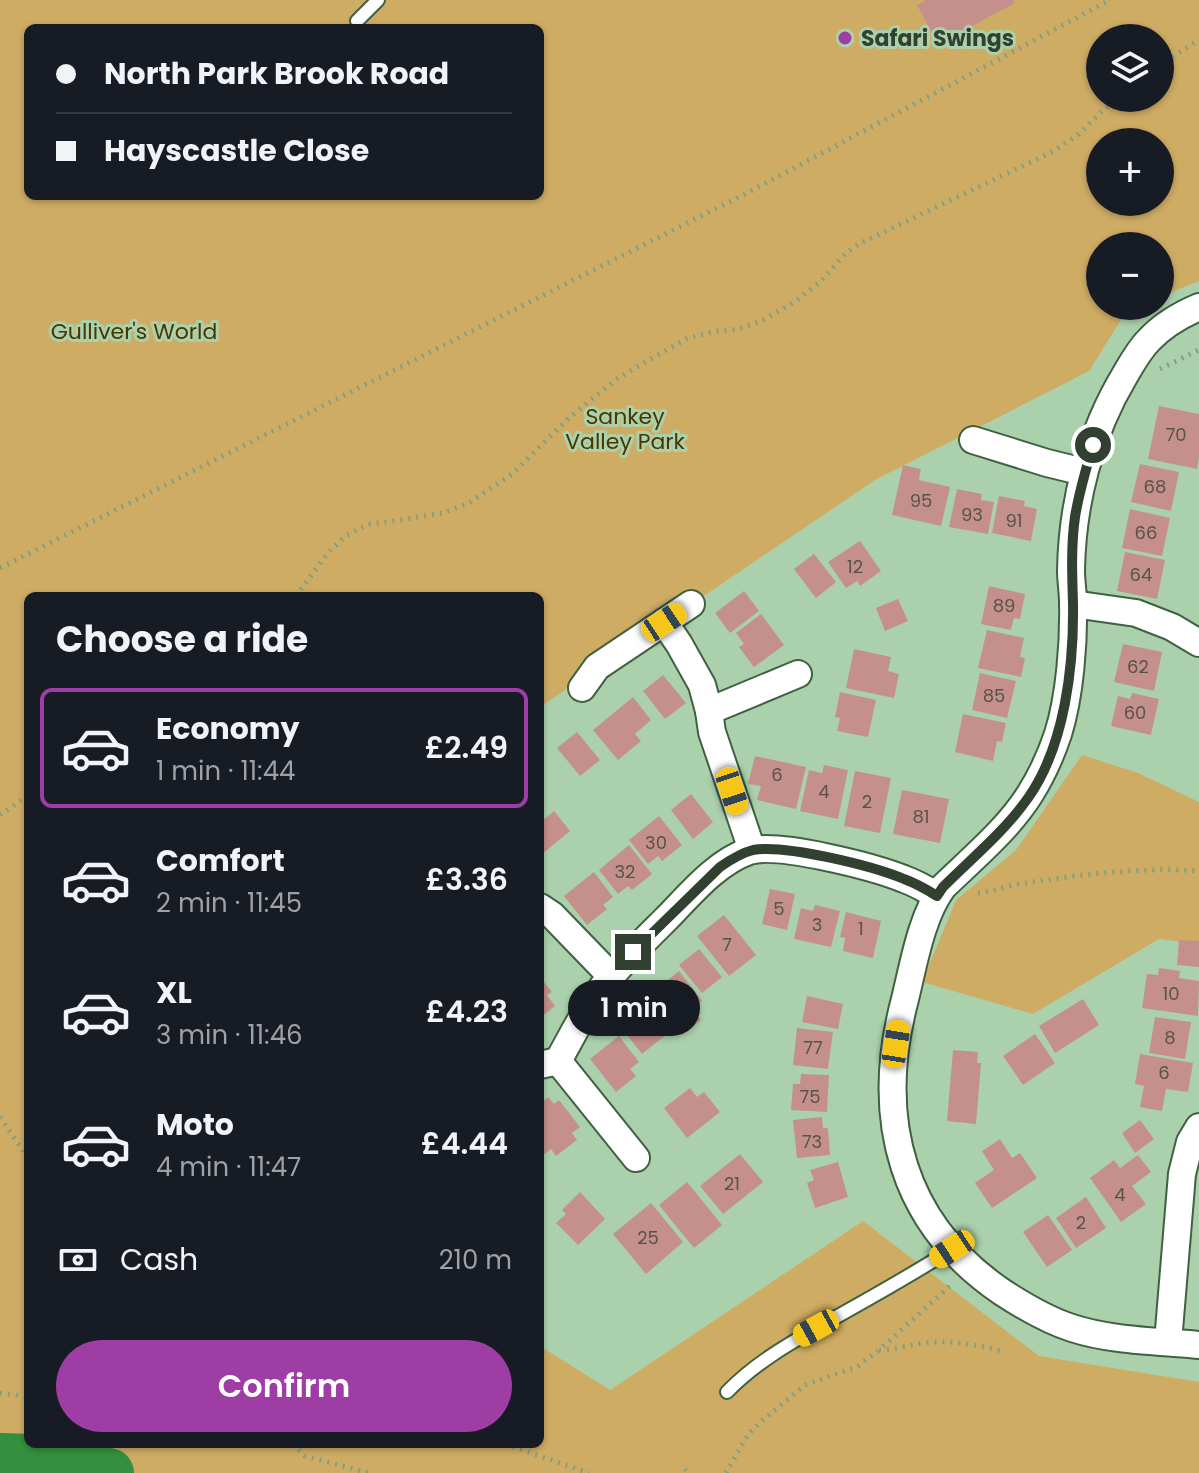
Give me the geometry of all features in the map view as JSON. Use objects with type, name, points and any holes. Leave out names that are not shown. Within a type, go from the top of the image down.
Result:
[{"type":"street","points":[[1199,307],[1165,325],[1149,340],[1102,418],[1084,472],[1075,518],[1068,686],[1059,731],[1029,797],[940,891],[920,937],[899,1025],[893,1062],[892,1100],[896,1136],[906,1171],[935,1228],[962,1258],[994,1286],[1047,1318],[1073,1328],[1101,1336],[1199,1345]]},
{"type":"street","points":[[973,440],[1084,472]]},
{"type":"street","points":[[582,688],[597,667],[691,604]]},
{"type":"street","points":[[1073,604],[1136,613],[1172,627],[1199,643]]},
{"type":"street","points":[[664,622],[702,685],[712,732],[752,850]]},
{"type":"street","points":[[709,711],[798,674]]},
{"type":"street","points":[[636,1158],[549,1063],[611,976],[707,878],[734,858],[752,850],[792,851],[889,873],[940,891]]},
{"type":"street","points":[[544,910],[611,976]]},
{"type":"street","points":[[1168,1342],[1182,1174],[1190,1142],[1199,1127]]},
{"type":"lane","points":[[357,21],[378,0]]},
{"type":"lane","points":[[727,1392],[754,1367],[789,1344],[925,1267],[962,1258]]},
{"type":"path","points":[[0,568],[745,194],[1110,0]]},
{"type":"path","points":[[1174,56],[1199,40]]},
{"type":"path","points":[[299,592],[344,537],[366,525],[444,513],[470,502],[512,474],[569,418],[618,378],[686,339],[738,329],[761,321],[796,301],[859,244],[1054,151],[1079,134],[1101,112]]},
{"type":"path","points":[[0,815],[24,798]]},
{"type":"path","points":[[940,891],[991,891],[1023,883],[1133,870],[1199,871]]},
{"type":"path","points":[[0,1117],[24,1152]]},
{"type":"path","points":[[727,1472],[749,1433],[805,1385],[857,1367],[879,1350],[962,1258]]},
{"type":"path","points":[[879,1350],[947,1342],[1001,1351]]},
{"type":"path","points":[[0,1393],[24,1396]]},
{"type":"path","points":[[297,1448],[305,1456],[369,1473]]},
{"type":"path","points":[[517,1448],[589,1473]]},
{"type":"green space","name":"Sankey Valley Park","points":[[0,0],[1199,0],[1199,281],[1174,291],[1174,232],[1086,232],[1086,320],[1121,320],[1089,371],[875,480],[544,704],[544,592],[24,592],[24,1448],[544,1448],[544,1349],[610,1390],[863,1221],[1039,1356],[1199,1382],[1199,1473],[0,1473]]},
{"type":"green space","points":[[1082,755],[1138,773],[1199,802],[1199,944],[1159,939],[1033,1014],[922,982],[956,900],[1016,850]]},
{"type":"building","points":[[926,0],[1013,0],[1015,3],[938,44],[917,5]]},
{"type":"building","points":[[1159,406],[1199,414],[1197,469],[1148,459]]},
{"type":"building","points":[[1140,464],[1179,472],[1171,511],[1131,502]]},
{"type":"building","points":[[903,465],[921,469],[919,480],[950,487],[941,526],[892,515]]},
{"type":"building","points":[[957,489],[982,494],[981,500],[994,502],[988,534],[949,527]]},
{"type":"building","points":[[999,496],[1025,501],[1024,506],[1037,509],[1031,541],[992,533]]},
{"type":"building","points":[[1130,509],[1170,518],[1162,556],[1122,548]]},
{"type":"building","points":[[860,541],[881,571],[860,586],[857,581],[846,588],[828,562]]},
{"type":"building","points":[[1125,552],[1165,560],[1157,599],[1117,591]]},
{"type":"building","points":[[814,554],[836,582],[816,598],[794,569]]},
{"type":"building","points":[[989,586],[1025,594],[1020,619],[1014,618],[1011,630],[981,624]]},
{"type":"building","points":[[744,591],[759,611],[730,633],[715,613]]},
{"type":"building","points":[[898,599],[908,621],[885,631],[876,608]]},
{"type":"building","points":[[761,614],[784,645],[754,667],[739,647],[744,644],[736,633]]},
{"type":"building","points":[[987,630],[1024,638],[1020,657],[1025,658],[1021,677],[978,668]]},
{"type":"building","points":[[1123,644],[1162,652],[1154,691],[1114,682]]},
{"type":"building","points":[[854,649],[891,657],[888,671],[899,674],[894,698],[846,688]]},
{"type":"building","points":[[980,673],[1016,681],[1007,718],[972,710]]},
{"type":"building","points":[[663,675],[686,703],[665,719],[643,691]]},
{"type":"building","points":[[840,692],[876,700],[868,737],[837,731],[840,718],[835,717]]},
{"type":"building","points":[[1132,693],[1159,699],[1151,735],[1111,726],[1118,696],[1130,699]]},
{"type":"building","points":[[633,697],[651,720],[635,734],[641,741],[618,760],[593,730]]},
{"type":"building","points":[[963,714],[1006,723],[1002,742],[997,741],[993,761],[955,752]]},
{"type":"building","points":[[577,732],[600,760],[580,776],[557,748]]},
{"type":"building","points":[[755,756],[806,767],[796,809],[757,800],[761,786],[748,784]]},
{"type":"building","points":[[824,765],[848,770],[838,819],[800,811],[809,770],[822,773]]},
{"type":"building","points":[[855,771],[891,778],[880,833],[844,826]]},
{"type":"building","points":[[902,790],[949,799],[940,843],[893,834]]},
{"type":"building","points":[[691,794],[713,822],[693,839],[671,810]]},
{"type":"building","points":[[554,811],[570,831],[544,852],[544,820]]},
{"type":"building","points":[[659,816],[682,845],[662,861],[658,856],[648,864],[629,840]]},
{"type":"building","points":[[629,845],[652,874],[632,890],[628,886],[618,894],[599,870]]},
{"type":"building","points":[[594,872],[613,897],[603,905],[607,909],[587,925],[564,896]]},
{"type":"building","points":[[770,889],[795,894],[787,930],[762,924]]},
{"type":"building","points":[[815,905],[840,911],[831,947],[794,939],[801,908],[813,911]]},
{"type":"building","points":[[846,912],[881,921],[873,958],[843,951],[845,938],[840,937]]},
{"type":"building","points":[[724,915],[756,955],[729,976],[697,936]]},
{"type":"building","points":[[1179,940],[1199,941],[1199,967],[1177,965]]},
{"type":"building","points":[[699,949],[722,977],[702,993],[679,965]]},
{"type":"building","points":[[1159,968],[1180,971],[1179,978],[1199,981],[1198,1016],[1142,1008],[1147,974],[1158,975]]},
{"type":"building","points":[[679,971],[702,1001],[692,1009],[701,1020],[681,1035],[649,995]]},
{"type":"building","points":[[544,982],[552,992],[547,995],[555,1006],[544,1015]]},
{"type":"building","points":[[807,996],[843,1004],[838,1029],[802,1022]]},
{"type":"building","points":[[1083,999],[1099,1025],[1055,1053],[1039,1026]]},
{"type":"building","points":[[652,1006],[672,1030],[642,1054],[619,1025],[638,1009],[642,1014]]},
{"type":"building","points":[[1155,1017],[1191,1022],[1185,1059],[1149,1053]]},
{"type":"building","points":[[797,1028],[833,1032],[828,1069],[793,1065]]},
{"type":"building","points":[[1035,1034],[1055,1063],[1023,1085],[1003,1056]]},
{"type":"building","points":[[619,1036],[639,1062],[630,1069],[636,1076],[616,1092],[590,1059]]},
{"type":"building","points":[[953,1050],[978,1052],[977,1063],[981,1063],[976,1124],[947,1121]]},
{"type":"building","points":[[1140,1054],[1193,1063],[1188,1092],[1166,1089],[1162,1111],[1140,1107],[1144,1086],[1135,1084]]},
{"type":"building","points":[[801,1074],[829,1075],[827,1112],[791,1110],[793,1084],[800,1084]]},
{"type":"building","points":[[690,1088],[697,1097],[704,1092],[720,1112],[687,1138],[664,1108]]},
{"type":"building","points":[[548,1097],[554,1104],[559,1100],[580,1127],[572,1133],[577,1140],[556,1156],[551,1149],[544,1154],[544,1100]]},
{"type":"building","points":[[822,1117],[823,1128],[828,1128],[830,1155],[797,1158],[793,1120]]},
{"type":"building","points":[[1140,1120],[1154,1139],[1135,1153],[1122,1133]]},
{"type":"building","points":[[1000,1139],[1012,1158],[1020,1153],[1037,1178],[992,1208],[975,1183],[994,1170],[982,1151]]},
{"type":"building","points":[[740,1154],[763,1182],[723,1214],[700,1186]]},
{"type":"building","points":[[1138,1155],[1151,1172],[1132,1186],[1146,1204],[1121,1222],[1090,1178],[1114,1160],[1120,1168]]},
{"type":"building","points":[[838,1162],[848,1197],[815,1208],[807,1183],[814,1180],[810,1170]]},
{"type":"building","points":[[687,1182],[722,1225],[694,1248],[659,1205]]},
{"type":"building","points":[[580,1192],[605,1219],[578,1245],[556,1223],[566,1214],[562,1210]]},
{"type":"building","points":[[1086,1197],[1106,1228],[1076,1248],[1056,1218]]},
{"type":"building","points":[[651,1203],[683,1242],[646,1274],[613,1234]]},
{"type":"building","points":[[1048,1215],[1072,1250],[1047,1267],[1023,1232]]},
{"type":"waterway","points":[[0,1458],[31,1459],[109,1473]]},
{"type":"place","name":"Safari Swings","points":[[845,38]]},
{"type":"route","points":[[633,952],[707,878],[734,858],[752,850],[782,850],[814,855],[889,873],[937,896],[1004,826],[1029,797],[1059,731],[1068,686],[1075,518],[1093,445]]},
{"type":"park label","name":"Gulliver's World","points":[[134,331]]}]
